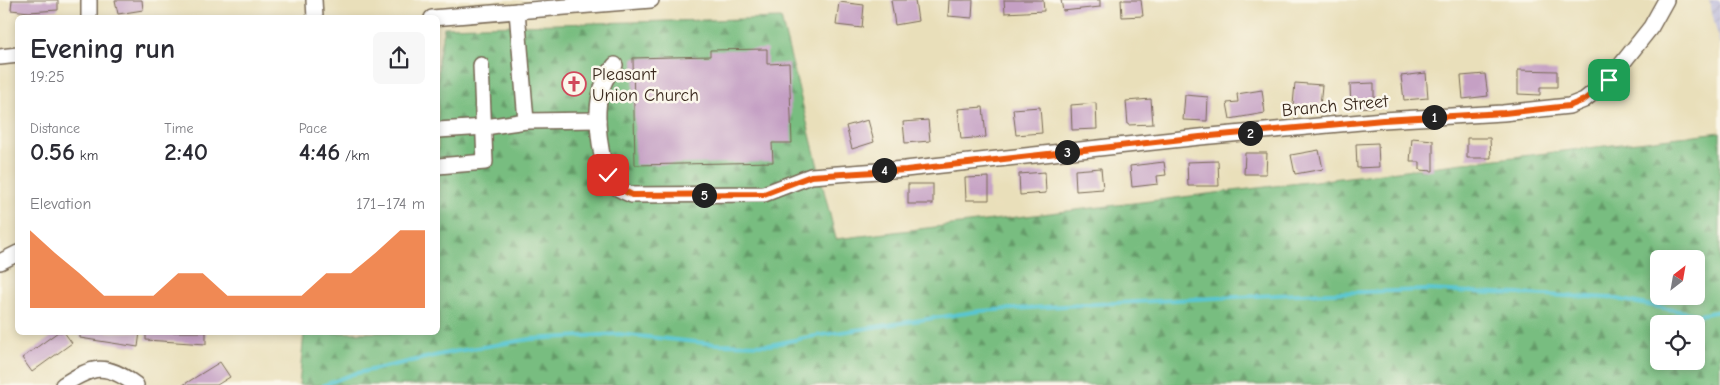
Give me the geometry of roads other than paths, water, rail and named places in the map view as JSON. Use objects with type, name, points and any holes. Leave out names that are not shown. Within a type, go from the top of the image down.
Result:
[{"type":"street","points":[[88,15],[89,0]]},
{"type":"street","points":[[314,0],[315,15]]},
{"type":"street","points":[[440,17],[651,0]]},
{"type":"street","name":"Branch Street","points":[[615,65],[605,79],[599,97],[598,120],[608,175],[615,186],[632,195],[764,194],[811,176],[994,161],[1219,135],[1383,120],[1504,113],[1569,106],[1584,100],[1609,80],[1651,27],[1666,0]]},
{"type":"street","points":[[517,11],[526,121]]},
{"type":"street","points":[[0,57],[15,55]]},
{"type":"street","points":[[440,166],[485,162],[481,65]]},
{"type":"street","points":[[440,130],[485,127],[526,121],[598,120]]},
{"type":"street","points":[[0,262],[15,254]]},
{"type":"street","points":[[63,385],[91,369],[103,368],[120,375],[136,385]]},
{"type":"waterway","points":[[324,385],[353,374],[452,352],[531,339],[619,334],[715,344],[770,345],[809,337],[980,311],[1096,304],[1427,290],[1612,298],[1699,315],[1720,311]]},
{"type":"place","name":"Pleasant Union Church","points":[[574,84]]}]
